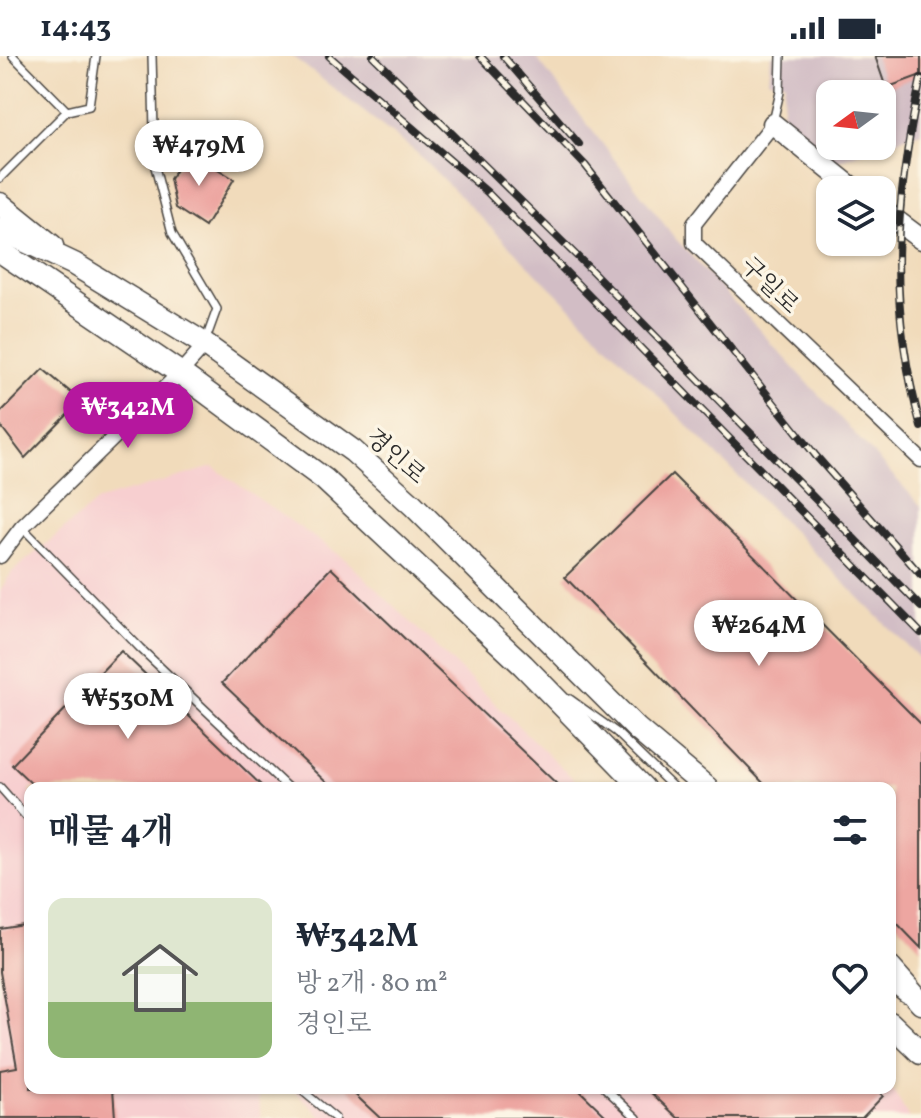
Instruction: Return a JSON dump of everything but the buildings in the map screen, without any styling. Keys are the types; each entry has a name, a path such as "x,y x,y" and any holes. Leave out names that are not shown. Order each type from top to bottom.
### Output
{"main road":[{"path":"0,204 74,264"},
{"name":"경인로","path":"0,229 74,264 205,345 353,451 413,505 637,729 700,782"},
{"path":"2,254 180,373 324,479 523,665 637,782"},
{"path":"896,975 921,1003"},
{"path":"896,1029 921,1053"}],"street":[{"path":"773,124 838,176"},
{"name":"구일로","path":"773,124 694,224 694,243 921,460"},
{"path":"896,220 921,239"},
{"path":"0,556 22,527 205,345"}],"lane":[{"path":"13,56 67,111"},
{"path":"0,178 67,111 89,106 96,56"},
{"path":"152,56 155,167 172,233 217,309 205,345"},
{"path":"773,124 780,92 781,56"},
{"path":"22,527 140,648 282,782"},
{"path":"523,665 616,732 668,782"},
{"path":"637,729 686,782"},
{"path":"0,787 24,814"},
{"path":"896,992 921,1011"},
{"path":"306,1094 335,1118"},
{"path":"611,1094 637,1118"}],"shaded area":[{"path":"292,56 535,56 674,237 921,506 921,660 417,153"},
{"path":"771,56 921,56 921,132 896,140 896,80 816,80 816,148 782,115 785,82 769,81"},
{"path":"213,467 344,558 577,782 24,782 24,1094 259,1094 261,1118 0,1118 0,591 12,572 99,500"},
{"path":"298,1094 895,1094 909,1118 323,1118"}],"railway":[{"path":"329,56 487,192 921,633"},
{"path":"373,56 589,268 921,607"},
{"path":"480,56 585,165 816,456 921,575"},
{"path":"503,56 579,144"},
{"path":"921,78 905,167 898,252 903,338 921,427"}]}
